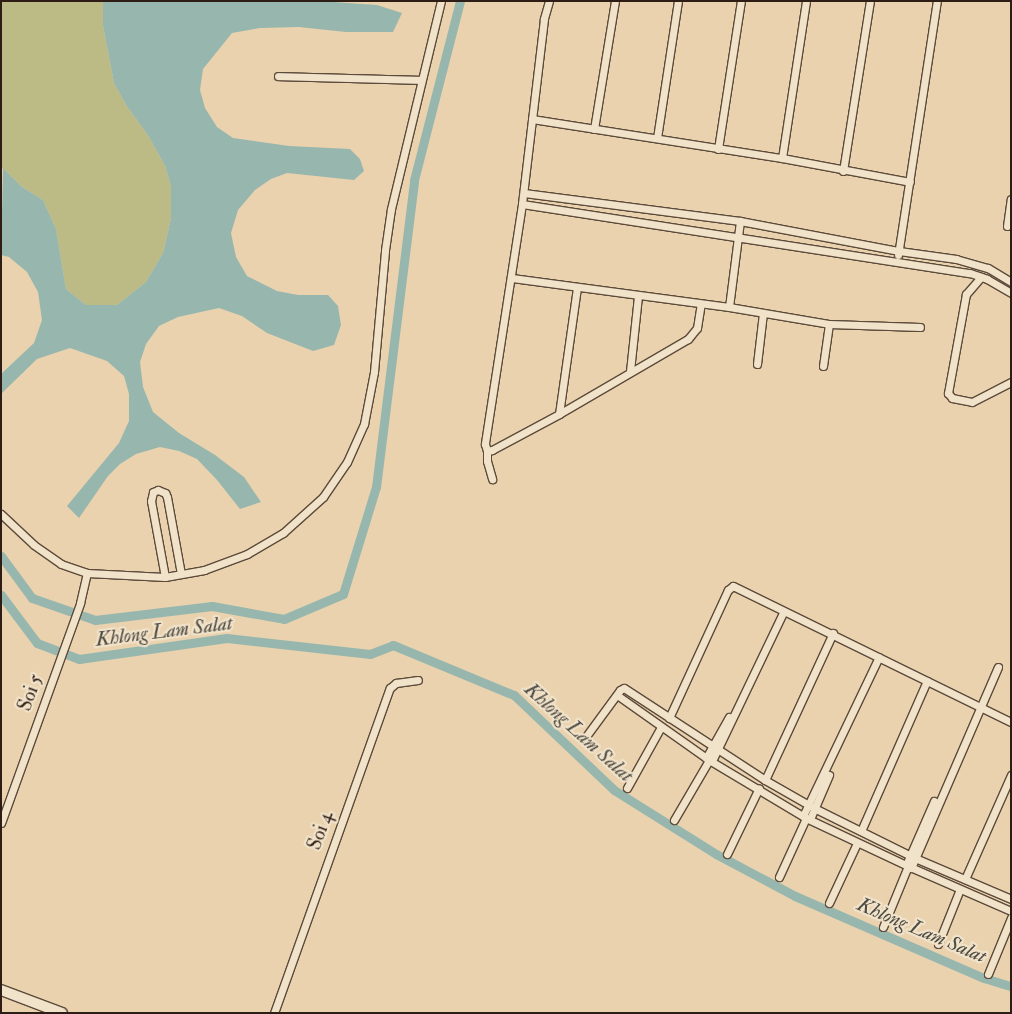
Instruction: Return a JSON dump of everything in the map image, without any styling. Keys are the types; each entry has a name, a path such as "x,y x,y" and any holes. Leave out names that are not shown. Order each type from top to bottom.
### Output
{"main road":[{"path":"1,990 62,1013"}],"street":[{"path":"1,514 34,545 61,564 87,573 165,577 204,570 247,554 283,533 323,497 347,462 364,424 374,372 387,231 420,80 441,1"},
{"path":"492,479 485,444 524,193 544,19 550,1"},
{"path":"594,129 615,1"},
{"path":"657,138 678,1"},
{"path":"718,149 741,1"},
{"path":"782,158 806,1"},
{"path":"843,171 870,1"},
{"path":"897,262 937,1"},
{"path":"278,76 420,80"},
{"path":"532,119 782,158 843,171 910,182"},
{"path":"524,193 740,221 899,251 956,258 988,268 1011,282"},
{"path":"1007,226 1011,201"},
{"path":"522,204 970,273 1011,293"},
{"path":"729,307 740,221"},
{"path":"981,277 966,294 948,393 952,398 972,402 1011,382"},
{"path":"512,278 729,307 829,324 920,327"},
{"path":"559,414 577,287"},
{"path":"630,371 638,296"},
{"path":"487,451 559,414 694,335 698,328 701,304"},
{"path":"757,364 763,313"},
{"path":"823,366 829,324"},
{"path":"165,577 151,501 151,496 158,490 165,493 168,499 181,574"},
{"name":"Soi 5","path":"1,822 80,603 87,573"},
{"path":"669,718 728,590 733,586 1011,722"},
{"path":"674,820 709,760 782,610"},
{"path":"763,779 832,633"},
{"path":"779,877 880,658"},
{"path":"883,927 978,706 998,667"},
{"name":"Soi 4","path":"274,1013 390,688 396,683 418,680"},
{"path":"863,832 929,682"},
{"path":"587,736 616,695 624,688 763,779 812,807 913,856 1011,899"},
{"path":"616,695 709,760 806,817 857,843 1011,911"},
{"path":"627,788 661,727"},
{"path":"965,879 1011,775"},
{"path":"727,854 759,788"},
{"path":"830,903 857,843"},
{"path":"938,944 960,889"},
{"path":"988,974 1011,918"}],"shaded area":[{"path":"1,1 103,1 103,26 114,83 126,105 149,137 165,166 171,186 171,218 163,253 146,282 117,305 86,305 66,289 56,229 43,200 22,187 3,168 1,170"}],"water":[{"path":"103,1 319,1 377,5 402,13 393,32 346,32 299,27 260,28 232,33 203,69 200,90 205,108 217,127 233,138 289,146 350,149 360,159 364,171 354,180 287,173 271,179 255,190 238,210 231,233 236,257 247,276 277,291 298,295 328,295 338,306 341,325 334,345 313,351 267,333 242,316 219,308 178,317 159,326 146,344 140,362 143,387 153,412 179,433 215,455 244,477 261,502 240,509 197,459 179,451 160,447 136,454 120,464 108,476 79,518 67,506 119,443 129,421 129,394 124,376 107,361 70,348 37,359 1,394 1,374 34,343 42,320 38,292 27,272 9,257 1,255 3,168 22,187 43,200 56,229 66,289 86,305 117,305 146,282 163,253 171,218 171,186 165,166 149,137 126,105 114,83 103,26"}],"waterway":[{"path":"1,556 32,598 95,620 212,606 284,619 343,594 376,487 414,180 460,1"},
{"name":"Khlong Lam Salat","path":"1,595 37,643 79,659 227,638 370,654 393,645 514,695 614,790 716,854 795,896 984,978 1011,986"}]}
